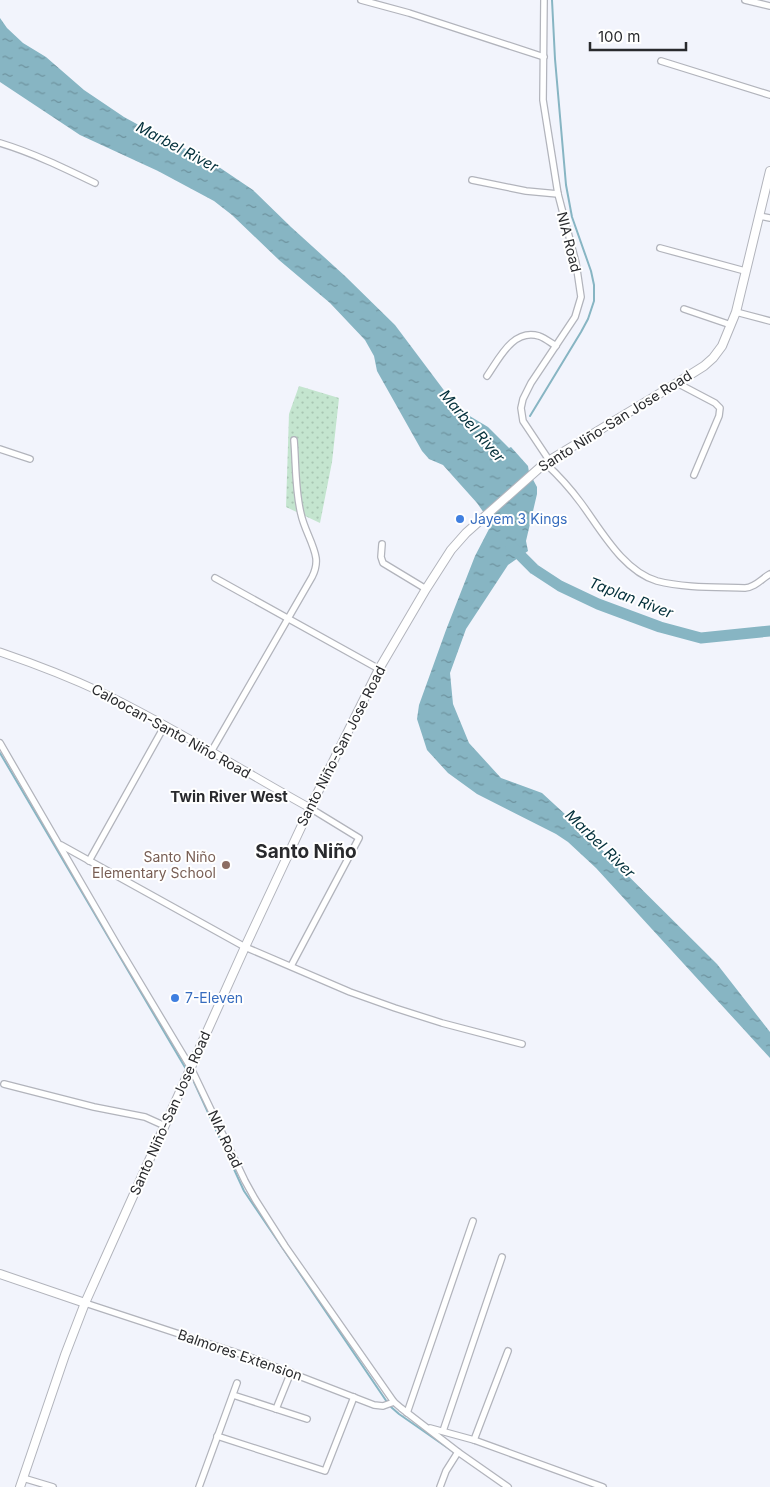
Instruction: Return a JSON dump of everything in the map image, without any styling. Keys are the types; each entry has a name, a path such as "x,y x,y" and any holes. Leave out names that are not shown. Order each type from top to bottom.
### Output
{"main road":[{"name":"Santo Niño-San Jose Road","path":"20,1487 65,1354 85,1303 245,948 310,808 379,669 451,550 478,521 547,461 677,383 713,358 722,346 736,312 770,171"},
{"path":"0,1274 85,1303"}],"street":[{"path":"361,0 409,13 544,56"},
{"name":"NIA Road","path":"544,0 544,100 558,194 576,263 580,297 575,316 526,391 521,408 521,416 526,429 547,461 580,501 606,538 622,557 641,574 658,581 745,588 755,586 762,578 770,574"},
{"path":"744,0 770,6"},
{"path":"661,61 770,95"},
{"path":"0,143 46,160 95,183"},
{"path":"472,180 526,191 558,194"},
{"path":"759,216 770,218"},
{"path":"660,248 745,271"},
{"path":"684,310 731,325"},
{"path":"736,312 770,321"},
{"path":"486,376 510,344 519,338 528,335 538,336 556,346"},
{"path":"677,383 715,403 720,408 719,416 694,475"},
{"path":"212,752 316,567 316,557 305,530 297,494 294,440"},
{"path":"0,448 30,459"},
{"path":"382,544 381,557 384,563 426,589"},
{"path":"216,578 379,669"},
{"name":"Caloocan-Santo Niño Road","path":"0,652 77,681 165,725 310,808"},
{"path":"89,861 165,725"},
{"name":"NIA Road","path":"0,743 131,969 192,1068 245,1181 285,1246 394,1402 428,1428 456,1455 508,1487"},
{"path":"291,966 359,838 310,808"},
{"path":"59,844 245,948 350,992 395,1008 442,1023 522,1044"},
{"path":"4,1084 86,1105 145,1117 165,1126"},
{"path":"407,1413 473,1221"},
{"path":"443,1431 502,1257"},
{"name":"Balmores Extension","path":"85,1303 215,1345 378,1406 394,1402"},
{"path":"474,1440 508,1351"},
{"path":"276,1409 291,1372"},
{"path":"199,1487 237,1383"},
{"path":"233,1395 306,1419"},
{"path":"217,1436 325,1471 354,1398"},
{"path":"428,1428 474,1440 603,1487"},
{"path":"440,1487 446,1471 456,1455"},
{"path":"23,1478 53,1487"}],"green space":[{"path":"299,386 339,398 332,462 320,523 286,507 289,414"}],"water":[{"name":"Marbel River","path":"0,18 7,28 23,43 46,57 84,90 124,117 168,141 204,157 253,190 395,325 449,397 468,415 488,427 509,448 511,447 528,466 537,487 537,494 526,541 528,551 508,565 466,629 450,673 453,704 469,743 501,778 542,793 579,827 717,964 770,1032 770,1058 596,868 568,842 477,794 448,773 427,750 417,719 419,705 475,556 489,529 489,520 477,503 443,465 429,459 422,451 377,371 374,356 365,340 330,303 214,201 158,171 80,135 0,82"}],"waterway":[{"path":"530,416 581,332 594,301 594,285 591,271 572,217 566,185 552,0"},
{"name":"Taplan River","path":"511,546 534,569 560,586 598,604 660,627 701,638 770,631"},
{"path":"0,753 186,1069"},
{"path":"194,1082 244,1191 387,1402"},
{"path":"391,1407 455,1453"}],"place":[{"name":"Jayem 3 Kings","path":"460,519"},
{"name":"Santo Niño Elementary School","path":"226,865"},
{"name":"7-Eleven","path":"175,998"}],"district":[{"name":"Twin River West","path":"229,797"},
{"name":"Santo Niño","path":"306,851"}]}
